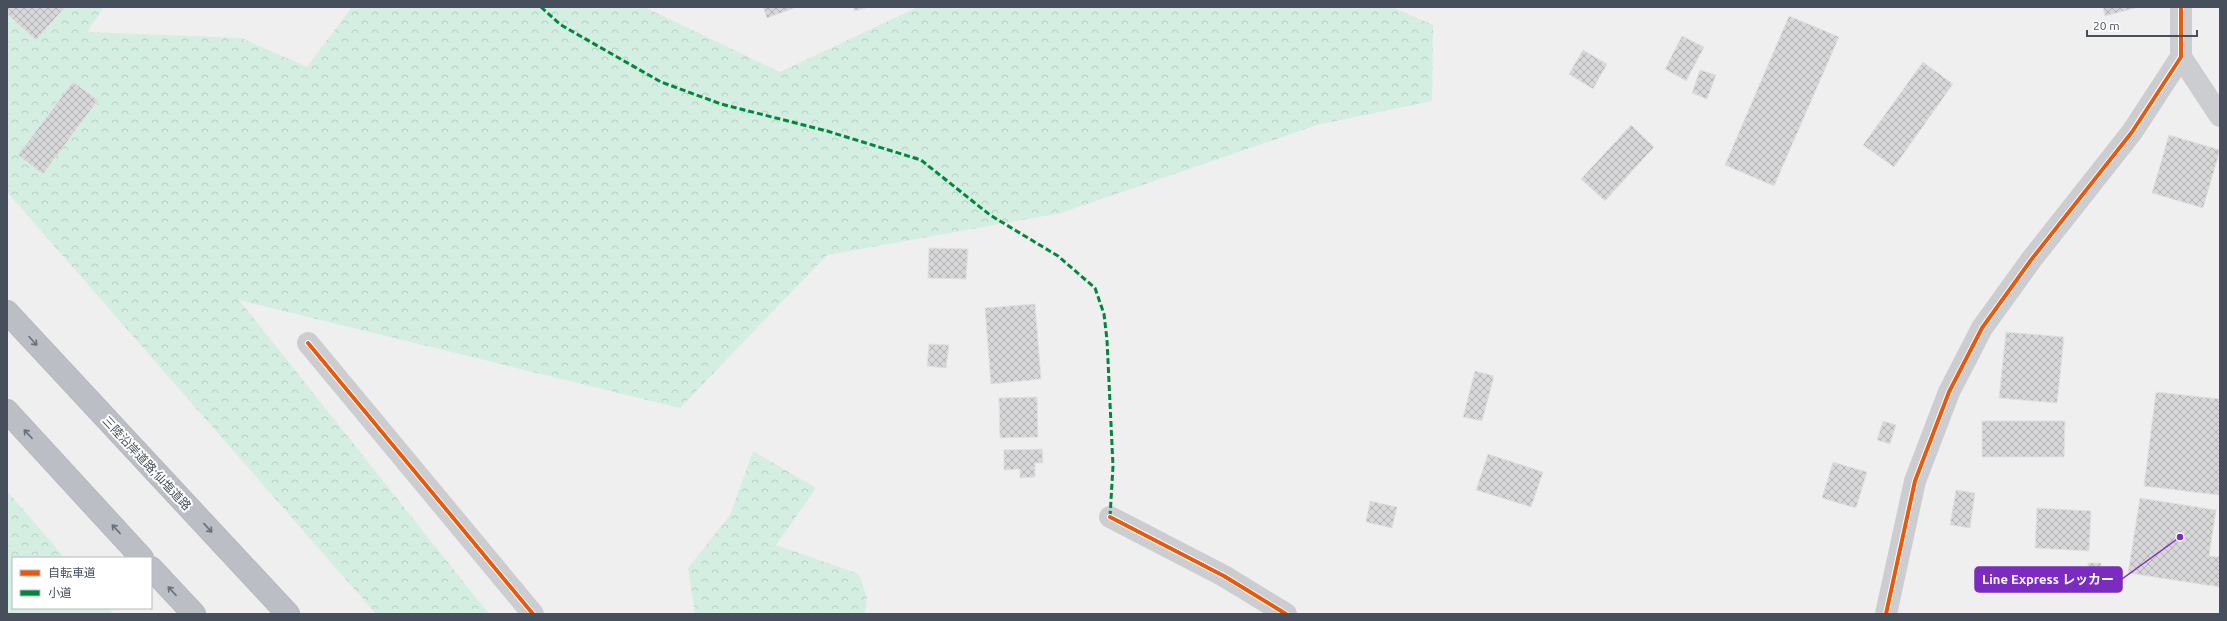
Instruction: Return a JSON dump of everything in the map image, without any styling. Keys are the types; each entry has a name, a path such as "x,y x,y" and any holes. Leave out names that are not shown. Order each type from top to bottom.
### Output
{"highway":[{"name":"三陸沿岸道路;仙塩道路","path":"7,312 288,614"},
{"path":"7,411 141,557"},
{"path":"152,569 194,614"}],"street":[{"path":"1886,614 1915,481 1949,392 1982,328 2031,260 2132,132 2181,57 2181,7"},
{"path":"2181,57 2220,116"},
{"path":"308,343 533,614"},
{"path":"1110,517 1224,576 1286,614"}],"green space":[{"path":"7,7 104,7 87,32 241,38 307,67 352,7 644,7 780,72 918,7 1392,7 1433,25 1432,101 1317,125 1061,213 827,255 680,408 239,300 489,614 376,614 7,192"},
{"path":"753,451 816,488 776,545 859,574 867,598 865,614 695,614 688,568 730,515"},
{"path":"7,491 64,557 12,557 12,609 110,609 114,614 7,614"}],"building":[{"path":"7,7 65,7 36,40 7,14"},
{"path":"763,7 797,7 767,18"},
{"path":"853,7 869,7 855,11"},
{"path":"2103,7 2139,7 2105,16"},
{"path":"1789,16 1839,37 1774,186 1725,165"},
{"path":"1682,36 1704,47 1686,81 1665,69"},
{"path":"1583,50 1607,64 1593,89 1569,74"},
{"path":"1923,62 1953,84 1894,167 1863,145"},
{"path":"1700,70 1716,75 1707,99 1692,93"},
{"path":"73,82 98,100 43,174 18,155"},
{"path":"1631,125 1654,147 1605,201 1581,179"},
{"path":"2169,135 2220,150 2203,208 2152,193"},
{"path":"929,248 968,249 966,279 928,278"},
{"path":"1035,304 1041,379 991,384 985,308"},
{"path":"2006,332 2064,337 2057,403 1999,398"},
{"path":"929,344 949,345 946,368 927,366"},
{"path":"1475,371 1494,376 1482,421 1463,417"},
{"path":"2156,392 2220,399 2219,495 2144,486"},
{"path":"1037,397 1038,437 1000,438 999,398"},
{"path":"1883,421 1896,425 1890,444 1877,440"},
{"path":"1982,421 2065,421 2064,457 1982,457"},
{"path":"1042,449 1043,463 1035,463 1035,477 1020,478 1020,469 1004,470 1004,450"},
{"path":"1488,454 1543,472 1531,507 1476,490"},
{"path":"1833,462 1867,472 1856,508 1822,498"},
{"path":"1956,490 1975,493 1970,528 1950,525"},
{"path":"2140,498 2216,510 2209,556 2220,557 2220,587 2128,573"},
{"path":"1370,501 1397,507 1392,528 1366,522"},
{"path":"2037,508 2091,511 2089,551 2035,548"},
{"path":"2088,563 2101,563 2101,587 2088,587"}],"marked path":[{"path":"541,7 561,25 661,82 721,104 827,131 921,160 990,215 1058,256 1095,288 1104,314 1107,340 1113,466 1110,517"}],"cycle path":[{"path":"1886,614 1915,481 1949,392 1982,328 2031,260 2132,132 2181,57 2181,7"},
{"path":"308,343 533,614"},
{"path":"1110,517 1224,576 1286,614"}],"place":[{"name":"Line Express レッカー","path":"2180,537"}]}
